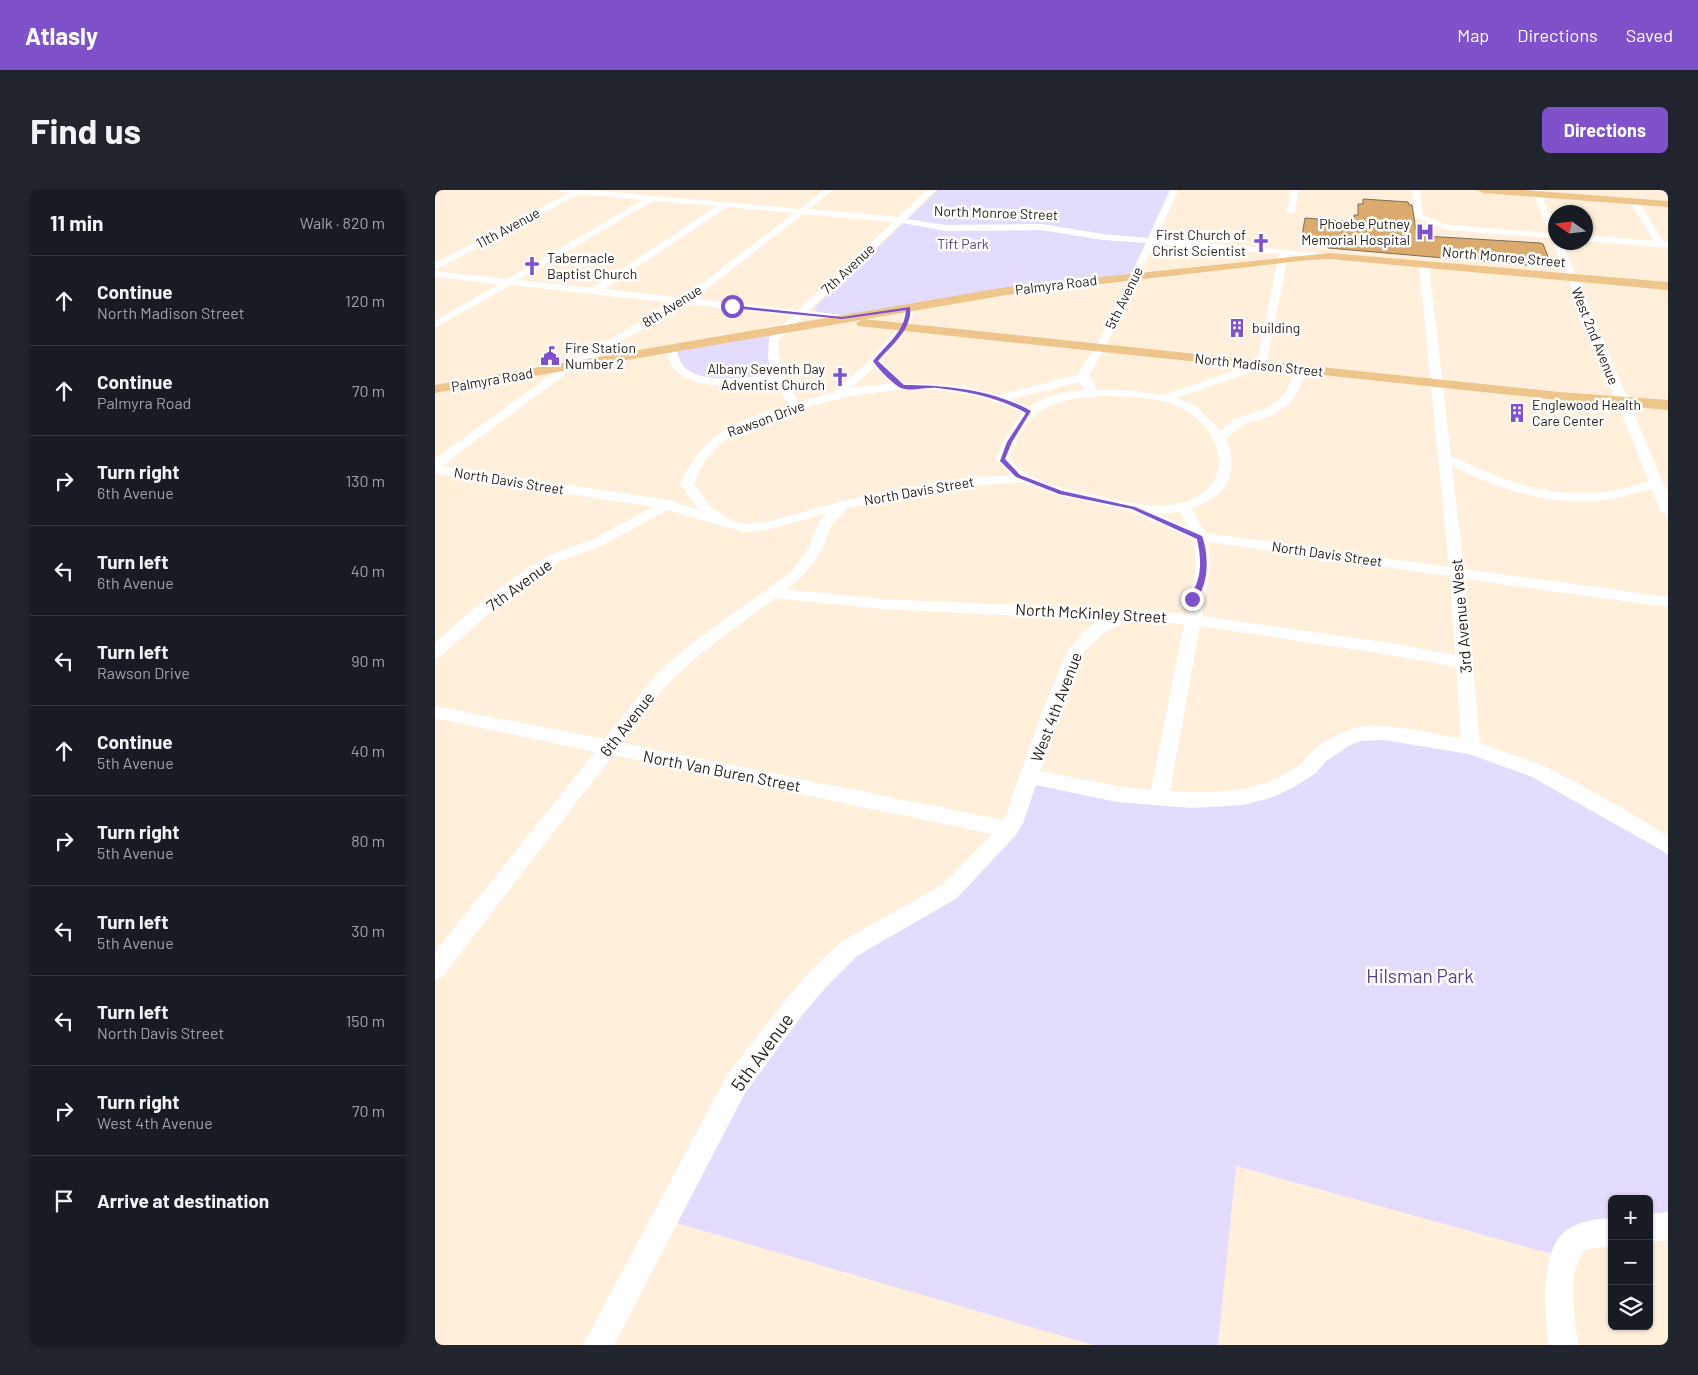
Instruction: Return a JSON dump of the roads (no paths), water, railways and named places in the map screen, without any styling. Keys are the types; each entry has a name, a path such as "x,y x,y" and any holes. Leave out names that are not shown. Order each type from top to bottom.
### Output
{"main road":[{"path":"1483,190 1537,192 1668,204"},
{"name":"Palmyra Road","path":"435,389 785,329 805,329 909,308 1026,288 1135,276 1283,256 1330,256"},
{"name":"North Monroe Street","path":"1330,256 1668,286"},
{"name":"North Madison Street","path":"846,320 905,328 1622,402 1668,405"}],"street":[{"name":"North Monroe Street","path":"562,190 900,220 921,226 946,228 1041,227 1090,236 1283,256"},
{"name":"8th Avenue","path":"435,464 568,366 685,301 829,190"},
{"name":"7th Avenue","path":"796,407 778,378 773,357 773,339 931,190"},
{"name":"5th Avenue","path":"1084,377 1086,368 1100,348 1135,276 1174,190"},
{"path":"1291,212 1295,190"},
{"path":"1416,190 1419,217 1448,227 1548,237"},
{"name":"11th Avenue","path":"435,267 579,191"},
{"name":"West 2nd Avenue","path":"1537,192 1548,219"},
{"path":"435,325 652,198"},
{"path":"1634,201 1654,226 1665,245"},
{"path":"595,292 727,204"},
{"path":"1593,239 1665,245"},
{"name":"West 2nd Avenue","path":"1561,250 1668,512"},
{"path":"1166,398 1263,365 1283,256"},
{"name":"3rd Avenue West","path":"1424,265 1457,572 1471,747"},
{"name":"North Madison Street","path":"435,274 801,313 846,320"},
{"path":"836,395 849,386 875,361 905,328 909,308"},
{"path":"670,348 679,369 686,374 703,380 730,382 778,378"},
{"path":"875,361 903,387"},
{"path":"1221,438 1238,422 1270,412 1283,402 1302,369"},
{"path":"997,399 1084,377 1086,384 1093,393"},
{"name":"Rawson Drive","path":"693,491 687,484 696,463 722,435 748,423 796,407 836,395 903,387 934,386 964,390 997,399"},
{"path":"994,463 1029,412 1043,402 1072,395 1093,393 1166,398 1183,404 1212,426 1221,438 1226,453 1225,472 1221,483 1208,496 1183,507 1160,510 1133,508"},
{"path":"997,399 1029,412"},
{"path":"1445,458 1502,483 1524,490 1556,496 1602,496 1656,484"},
{"path":"947,484 967,477 1002,459 1023,478"},
{"name":"North Davis Street","path":"435,469 665,506 743,528 767,526 843,505 947,484 1023,478 1061,492 1133,508 1200,538 1668,602"},
{"path":"665,506 693,491 705,509 727,524"},
{"path":"621,498 623,528"},
{"name":"6th Avenue","path":"435,969 662,679 727,624 790,580 808,561 819,542 825,523 843,505"},
{"name":"7th Avenue","path":"435,652 480,612 534,570 550,560 596,542 665,506"},
{"path":"1159,798 1194,620 1197,593 1205,560 1193,518 1183,507"},
{"name":"North McKinley Street","path":"773,593 881,604 990,608 1074,614 1143,615 1194,620 1384,648 1465,663"},
{"name":"West 4th Avenue","path":"1009,829 1013,824 1049,718 1075,652 1100,627 1185,604 1197,593"},
{"name":"North Van Buren Street","path":"435,712 1009,829"},
{"path":"1030,776 1117,794 1159,798 1217,799 1266,792 1309,768 1325,752 1344,740 1365,733 1384,732 1471,747 1539,772 1609,810 1668,846"},
{"name":"5th Avenue","path":"598,1345 736,1084 795,1006 819,978 849,948 950,891 1009,829"},
{"path":"1653,1228 1668,1226"},
{"path":"1563,1345 1559,1279 1568,1248 1575,1241 1588,1234 1608,1232"}],"place":[{"name":"Phoebe Putney Memorial Hospital","path":"1425,232"},
{"name":"First Church of Christ Scientist","path":"1261,243"},
{"name":"Tabernacle Baptist Church","path":"532,266"},
{"name":"building","path":"1237,328"},
{"name":"Fire Station Number 2","path":"550,356"},
{"name":"Albany Seventh Day Adventist Church","path":"840,377"},
{"name":"Englewood Health Care Center","path":"1517,413"}],"park label":[{"name":"Tift Park","path":"963,244"},
{"name":"Hilsman Park","path":"1420,976"}]}
